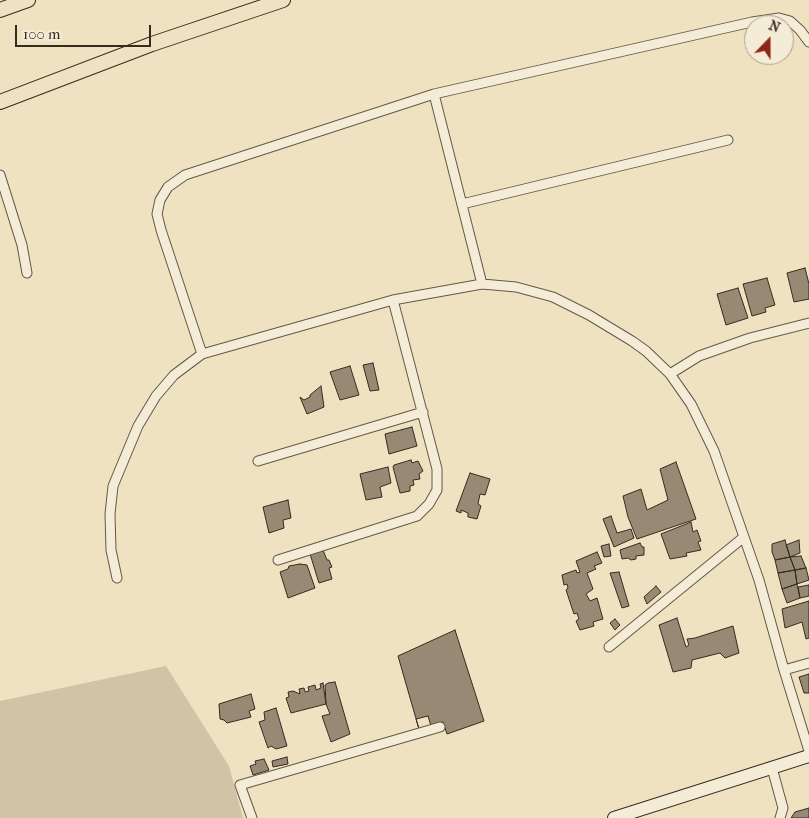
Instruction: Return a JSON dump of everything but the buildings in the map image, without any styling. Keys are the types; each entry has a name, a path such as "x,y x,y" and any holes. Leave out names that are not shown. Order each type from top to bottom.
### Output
{"main road":[{"path":"0,10 28,0"},
{"path":"0,102 152,44 283,0"}],"street":[{"path":"202,354 157,214 160,200 168,188 186,175 434,94 743,24 779,18 790,21 809,42"},
{"path":"434,94 482,284"},
{"path":"462,204 728,140"},
{"path":"0,175 22,245 27,273"},
{"path":"117,578 111,550 110,514 113,486 138,426 156,396 174,375 202,354 393,300 482,284 516,287 553,297 589,315 632,341 646,351 670,374 692,404 714,451 759,580 809,752"},
{"path":"278,560 418,516 430,504 437,490 437,469 393,300"},
{"path":"670,374 700,356 750,338 809,323"},
{"path":"258,461 423,412"},
{"path":"609,647 744,537"},
{"path":"784,670 809,663"},
{"path":"252,818 240,785 440,727"},
{"path":"614,818 809,756"},
{"path":"772,768 784,808 780,818"}],"shaded area":[{"path":"166,666 229,766 243,818 0,818 0,701"}]}
